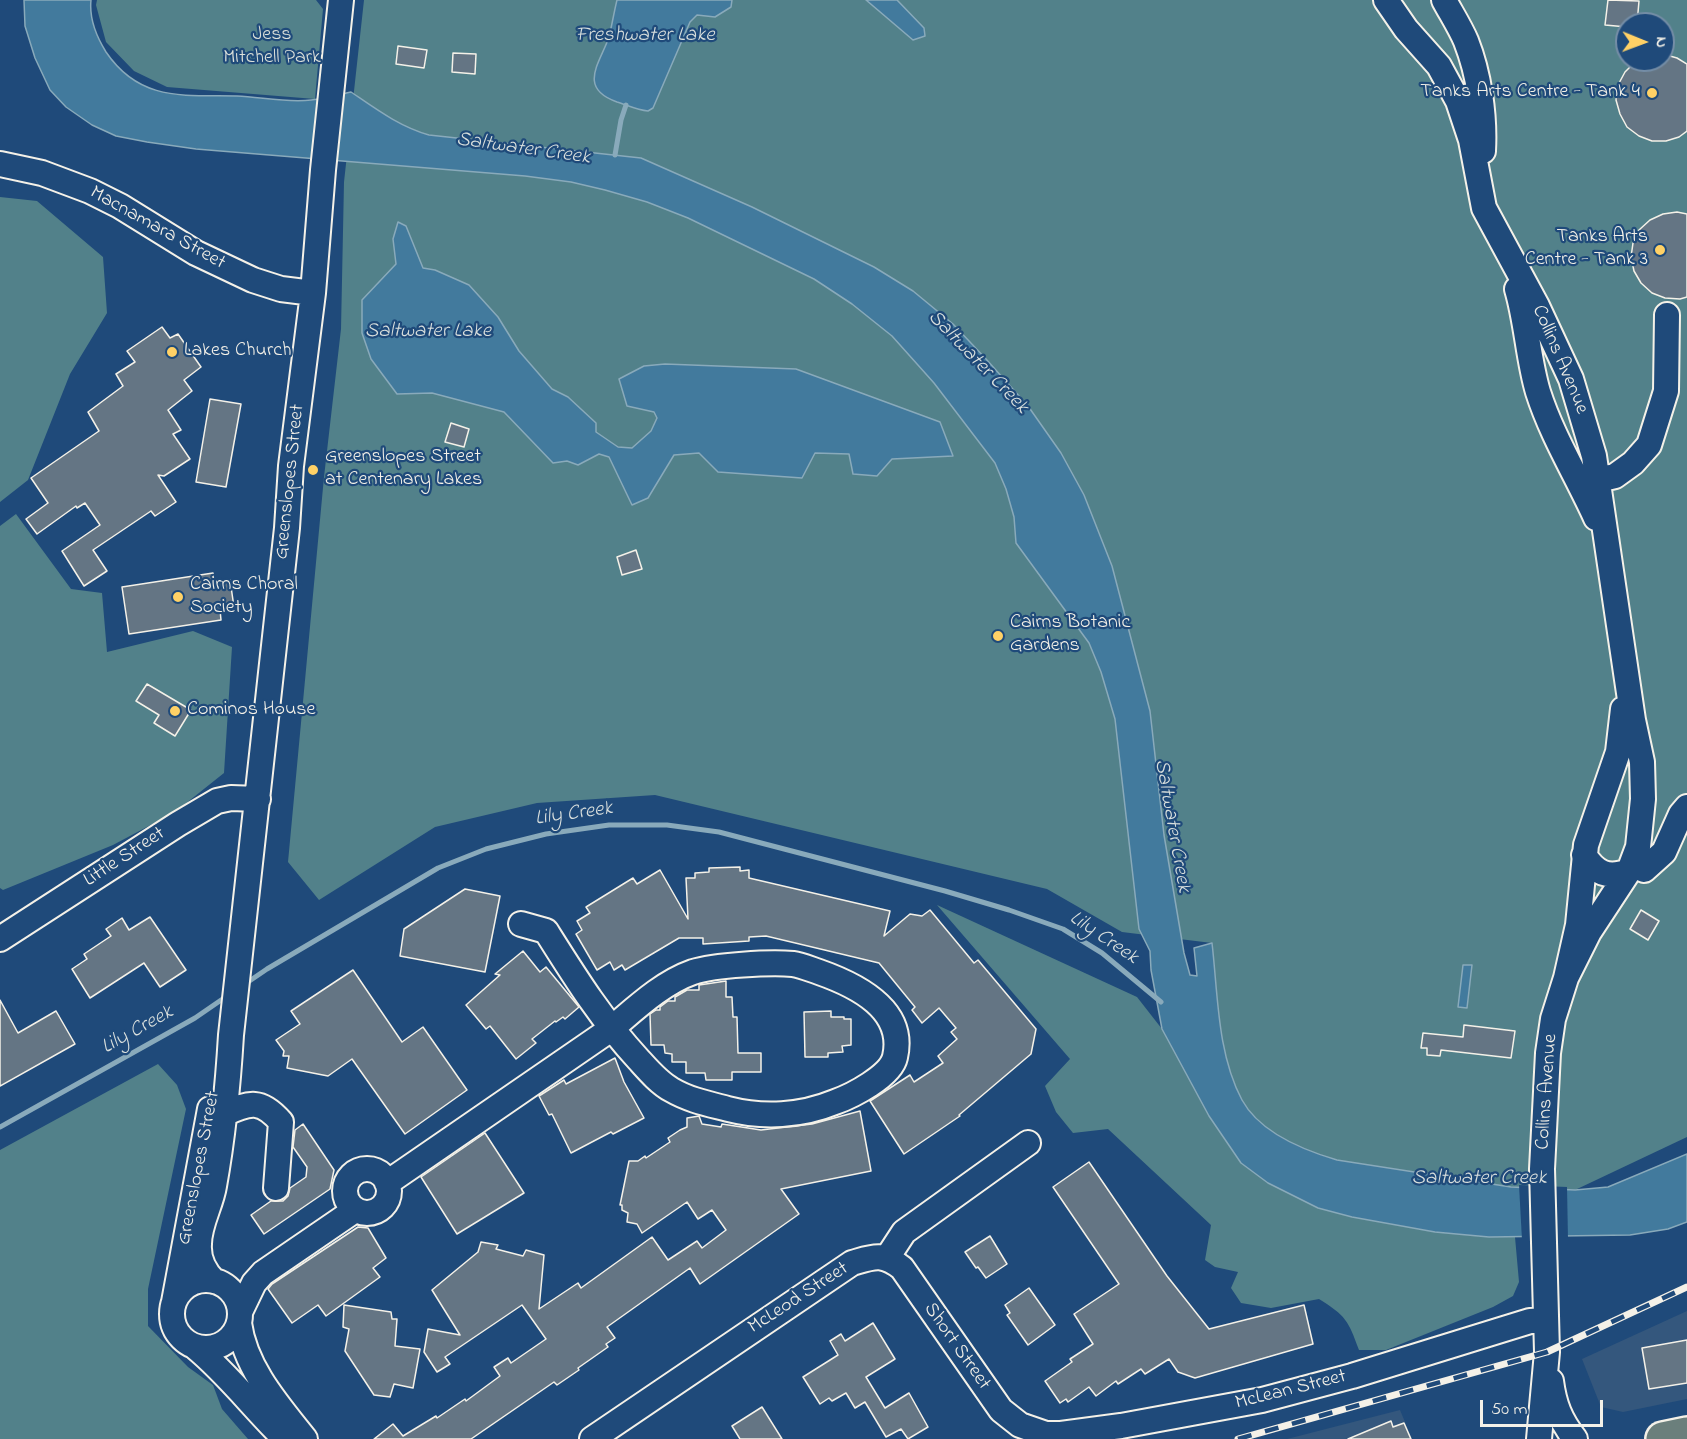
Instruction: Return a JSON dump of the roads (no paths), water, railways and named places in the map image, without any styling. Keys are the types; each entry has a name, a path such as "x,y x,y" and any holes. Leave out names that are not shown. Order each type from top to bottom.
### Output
{"highway":[{"path":"1663,1439 1687,1434"}],"street":[{"name":"Greenslopes Street","path":"219,1284 203,1266 198,1246 214,1186 224,1114 287,528 291,466 313,293 341,0"},
{"name":"Collins Avenue","path":"1386,0 1406,29 1438,66 1458,101 1471,140 1484,208 1537,306 1571,379 1594,456 1632,720 1642,762 1643,799 1637,871 1589,932 1566,978"},
{"name":"Collins Avenue","path":"1444,0 1465,40 1476,77 1484,141 1481,192"},
{"name":"Macnamara Street","path":"0,164 42,173 90,191 120,206 196,253 253,280 281,289 313,293"},
{"name":"Collins Avenue","path":"1508,255 1525,318 1532,367 1543,405 1607,541"},
{"path":"1598,480 1615,476 1633,463 1649,445 1666,391 1667,315"},
{"name":"Collins Avenue","path":"1539,1439 1547,1352 1542,1169 1548,1053 1553,1020 1566,978 1578,925 1584,855 1618,752 1626,671"},
{"path":"1609,775 1619,768 1630,766 1642,775"},
{"name":"Little Street","path":"0,939 216,801 231,798 258,799"},
{"path":"1584,855 1594,868 1604,874 1618,875 1637,871 1664,852 1681,814 1687,807"},
{"path":"387,1183 611,1029 645,1000 692,973 733,966 794,964 842,980 876,1000 892,1022 897,1044 895,1060 885,1073 864,1088 819,1109 771,1115 742,1113 689,1098 671,1090 649,1071 611,1029 546,931 521,924"},
{"name":"Greenslopes Street","path":"174,1302 217,1076 231,1035"},
{"path":"191,1215 216,1130 224,1114 240,1107 256,1105 269,1108 281,1122 276,1188"},
{"path":"887,1258 903,1232 1028,1143"},
{"path":"362,1170 377,1172 387,1183 388,1196 381,1208 368,1213 350,1204 346,1184 355,1172 362,1170"},
{"path":"219,1284 350,1204"},
{"path":"195,1347 206,1349 227,1342 234,1333 254,1283 263,1273 350,1204"},
{"name":"McLeod Street","path":"592,1439 852,1263 876,1256 887,1258"},
{"name":"Short Street","path":"887,1258 902,1268 1001,1410 1009,1418 1030,1430"},
{"path":"285,1439 248,1402 220,1368 195,1347 185,1342 178,1334 173,1324 172,1313 174,1302 186,1287 204,1280 219,1284 236,1297 245,1349 255,1370 305,1439"},
{"name":"McLean Street","path":"1030,1430 1046,1434 1061,1434 1262,1401 1504,1329 1546,1320"},
{"name":"Collins Avenue","path":"1547,1352 1556,1406 1562,1421 1575,1439"}],"water":[{"name":"Saltwater Creek","path":"24,0 91,0 94,27 106,52 133,80 148,88 181,95 237,96 293,101 321,99 351,92 398,122 429,135 641,158 752,207 874,267 913,291 953,324 1028,406 1061,453 1084,495 1112,566 1150,711 1164,835 1184,953 1190,975 1197,976 1194,948 1212,943 1223,1043 1234,1082 1250,1112 1271,1131 1284,1139 1337,1160 1511,1187 1575,1190 1608,1187 1687,1154 1687,1222 1668,1229 1630,1235 1489,1237 1435,1232 1352,1217 1318,1208 1268,1183 1241,1163 1209,1116 1162,1029 1151,970 1150,951 1139,929 1115,719 1101,672 1089,643 1016,543 1014,517 995,463 934,383 892,336 852,304 814,279 688,218 647,202 571,182 525,176 196,149 116,136 92,125 66,107 50,90 35,58 25,26"},
{"name":"Freshwater Lake","path":"617,0 732,0 731,7 715,17 697,15 690,22 653,108 648,111 605,96 598,90 595,82 597,65 609,37"},
{"path":"866,0 897,0 924,28 925,36 913,40"},
{"name":"Saltwater Lake","path":"398,222 406,226 423,268 435,270 469,285 498,317 519,351 552,389 568,397 596,423 596,432 618,447 632,448 651,431 657,418 654,412 627,406 619,379 644,366 665,364 796,369 940,422 953,456 892,459 877,476 853,474 849,454 815,453 802,478 718,472 699,453 674,455 648,498 632,505 609,457 599,454 578,465 567,461 553,463 504,412 432,393 397,394 371,359 362,333 362,300 396,264 393,239"},
{"path":"1463,965 1472,965 1467,1008 1458,1007"}],"waterway":[{"path":"615,155 626,105"},
{"name":"Lily Creek","path":"245,984 438,868 486,849 546,834 609,825 667,825 719,832 945,891 1063,929 1102,953 1161,1002"},
{"name":"Lily Creek","path":"0,1127 195,1018 227,996"}],"railway":[{"path":"1238,1439 1547,1352 1687,1287"}],"place":[{"name":"Tanks Arts Centre - Tank 4","path":"1652,93"},
{"name":"Tanks Arts Centre - Tank 3","path":"1660,250"},
{"name":"Lakes Church","path":"172,352"},
{"name":"Greenslopes Street at Centenary Lakes","path":"313,470"},
{"name":"Cairns Choral Society","path":"178,597"},
{"name":"Cairns Botanic Gardens","path":"998,636"},
{"name":"Cominos House","path":"175,711"}],"park label":[{"name":"Jess Mitchell Park","path":"272,48"}]}
